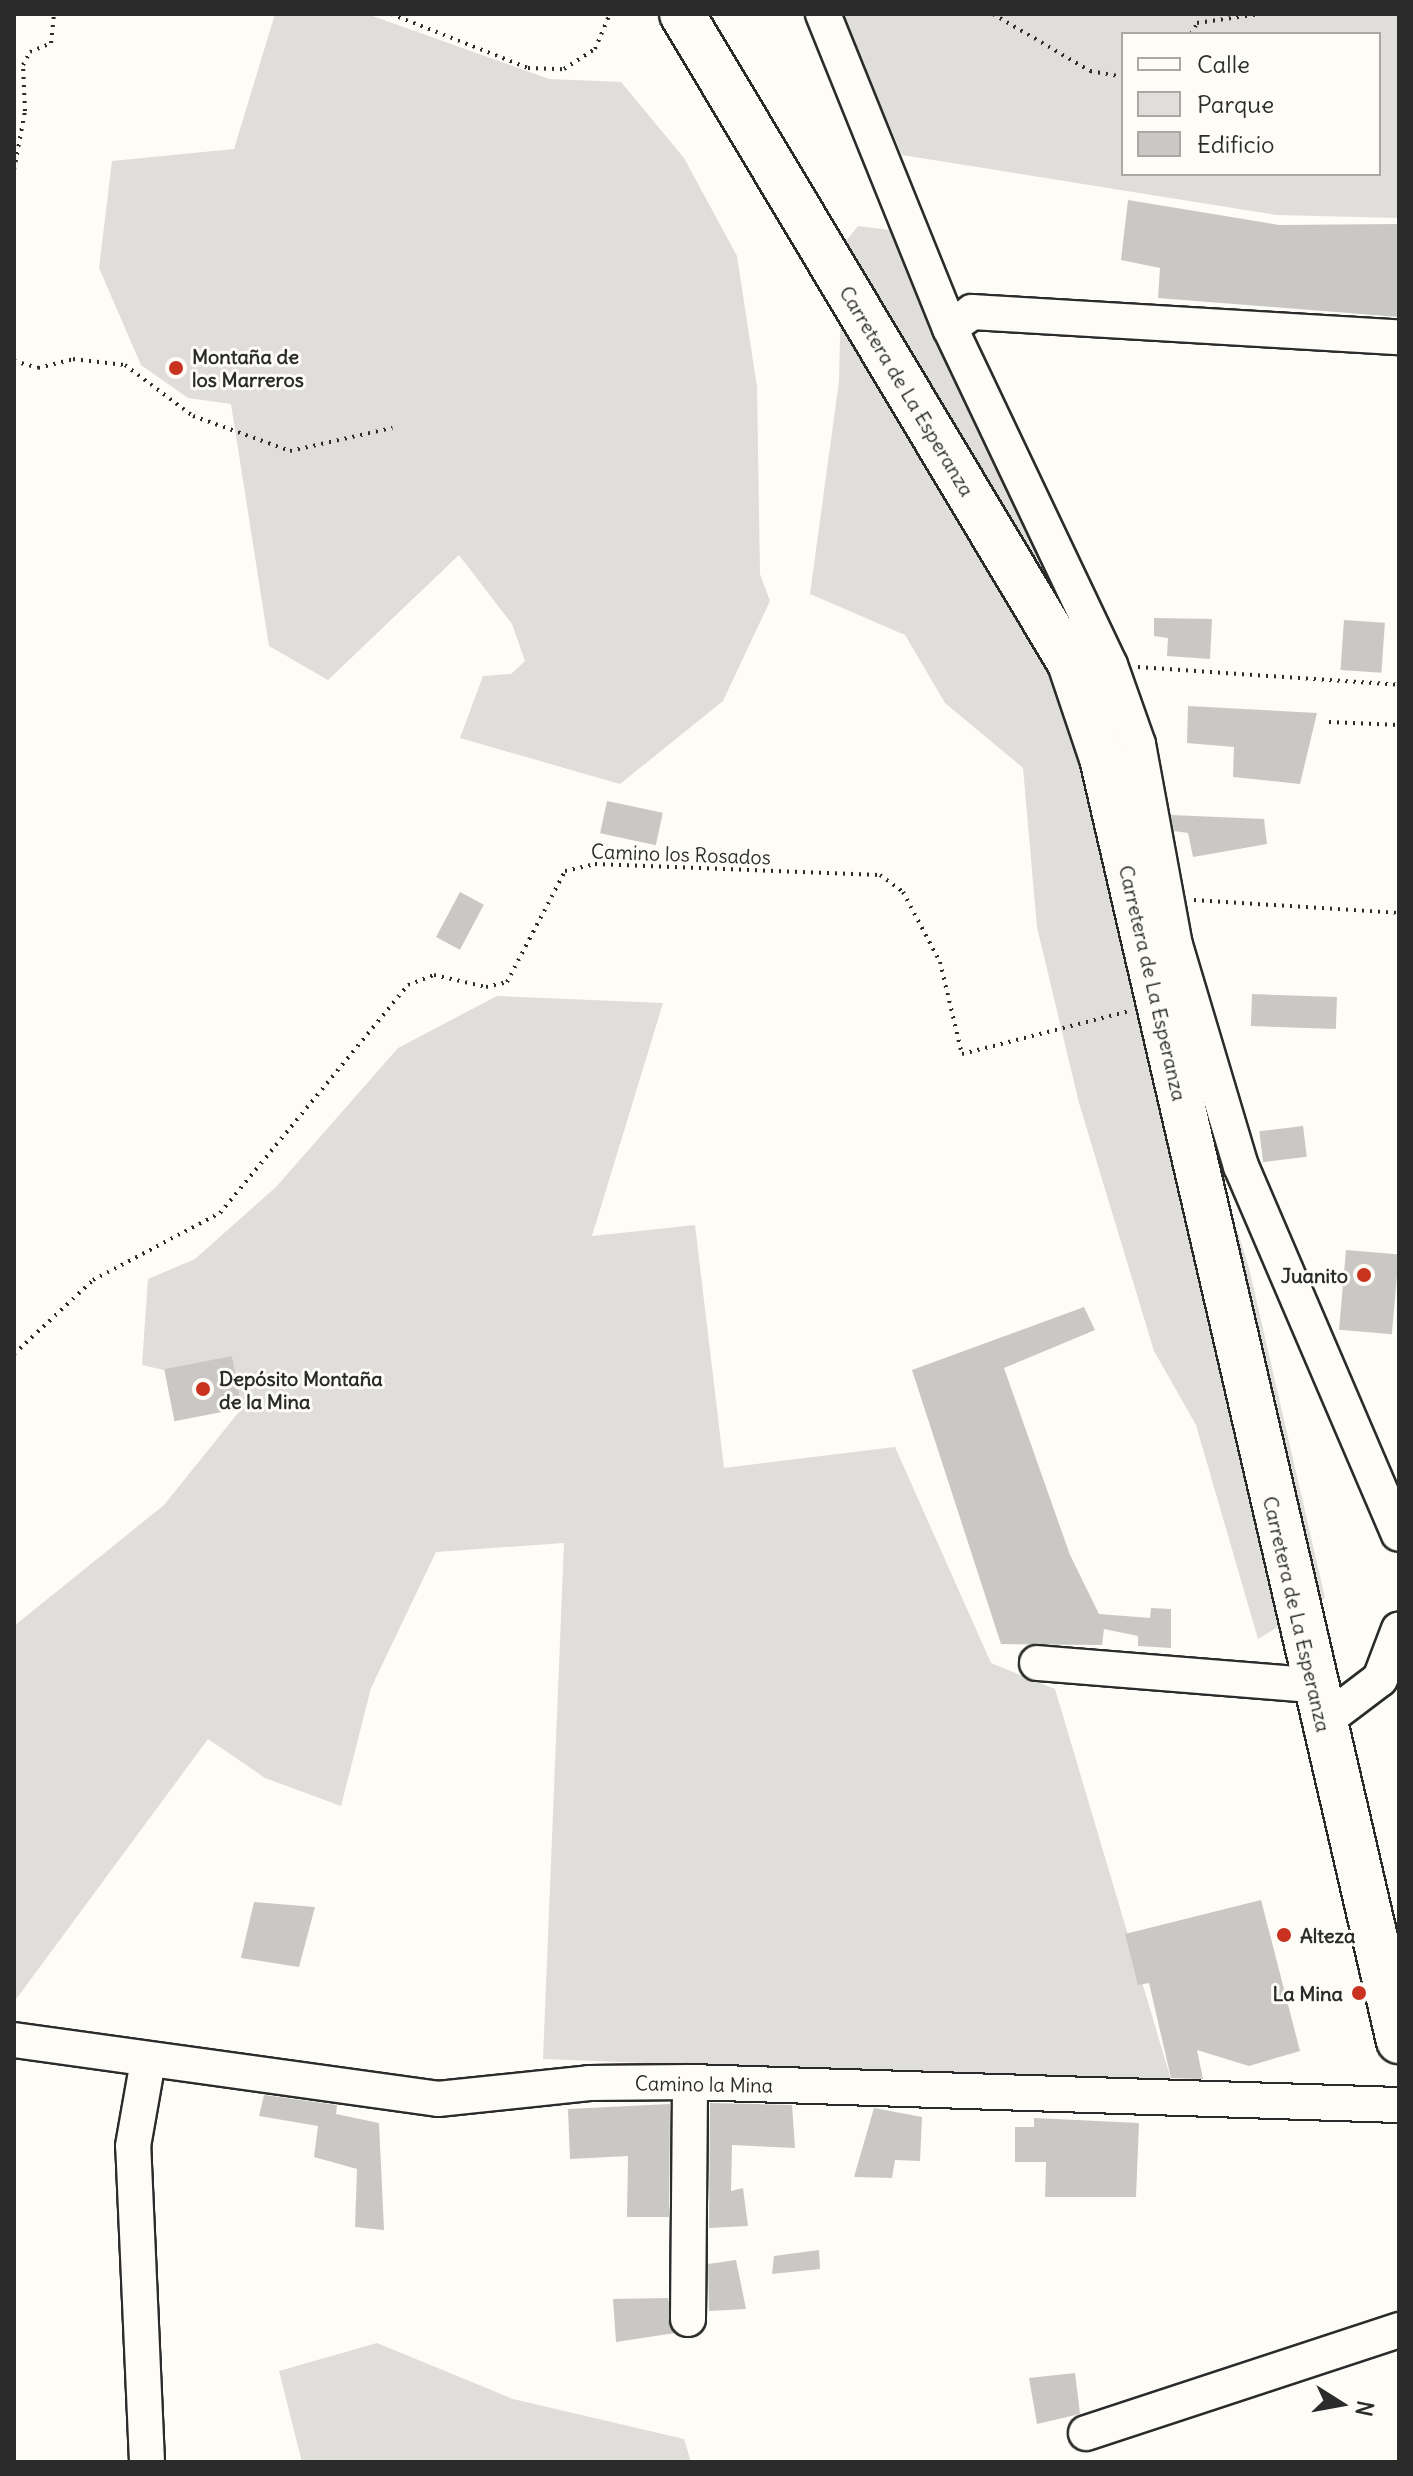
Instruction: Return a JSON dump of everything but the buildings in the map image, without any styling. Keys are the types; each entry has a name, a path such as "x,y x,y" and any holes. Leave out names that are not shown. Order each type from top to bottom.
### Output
{"main road":[{"name":"Carretera de La Esperanza","path":"682,14 1070,663 1102,758 1317,1704 1399,2041"}],"street":[{"path":"823,14 950,328 1110,665 1138,744 1167,899 1241,1166 1397,1523"},
{"path":"950,328 972,312 1399,337"},
{"path":"1037,1663 1317,1704 1380,1679 1399,1629"},
{"name":"Camino la Mina","path":"14,2040 438,2099 589,2083 690,2082 1399,2105"},
{"path":"147,2462 133,2146 148,2061"},
{"path":"688,2319 690,2082"},
{"path":"1086,2433 1399,2330"}],"path":[{"path":"14,170 25,111 23,65 51,43 54,14"},
{"path":"391,14 528,68 564,69 595,49 610,14"},
{"path":"993,14 1090,71 1121,77"},
{"path":"1192,32 1197,23 1259,14"},
{"path":"14,361 38,368 73,359 125,365 193,416 290,451 392,428"},
{"path":"1110,665 1399,685"},
{"path":"1329,722 1399,725"},
{"name":"Camino los Rosados","path":"14,1354 93,1280 220,1213 408,985 434,975 486,987 507,982 565,871 595,864 880,875 903,892 940,962 962,1054 1158,1004"},
{"path":"1167,899 1399,913"}],"green space":[{"path":"275,14 367,14 549,79 621,82 684,158 737,256 757,387 760,574 770,601 723,701 620,784 460,738 483,676 511,674 525,661 512,624 459,555 328,680 269,646 231,404 188,398 141,365 99,268 112,161 234,149"},
{"path":"842,14 1399,14 1399,218 1277,215 902,155"},
{"path":"858,226 913,233 1022,518 1082,647 1190,1081 1249,1268 1325,1598 1258,1639 1196,1425 1154,1351 1079,1103 1037,927 1023,768 945,703 905,635 810,594 839,381 842,246"},
{"path":"497,996 663,1003 592,1236 695,1225 724,1468 895,1447 991,1663 1055,1689 1172,2083 543,2059 564,1543 436,1552 371,1688 341,1806 265,1778 208,1739 14,2002 14,1626 164,1505 242,1408 232,1357 164,1370 142,1365 148,1279 195,1259 276,1187 398,1048"},
{"path":"377,2343 513,2399 684,2439 691,2462 302,2462 279,2371"}],"place":[{"name":"Montaña de los Marreros","path":"176,368"},
{"name":"Juanito","path":"1364,1275"},
{"name":"Depósito Montaña de la Mina","path":"203,1389"},
{"name":"Alteza","path":"1284,1935"},
{"name":"La Mina","path":"1359,1993"}]}
